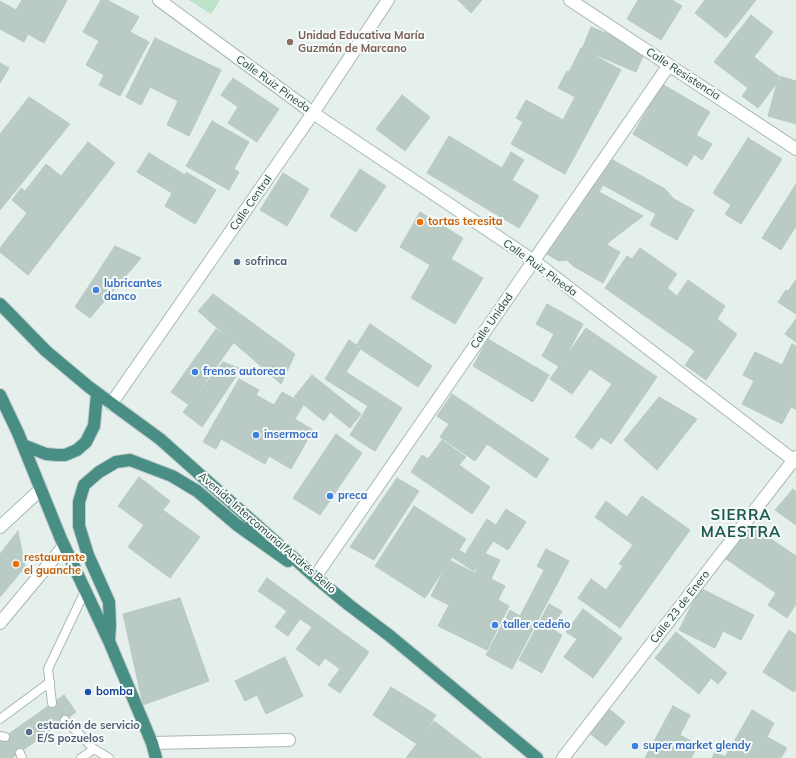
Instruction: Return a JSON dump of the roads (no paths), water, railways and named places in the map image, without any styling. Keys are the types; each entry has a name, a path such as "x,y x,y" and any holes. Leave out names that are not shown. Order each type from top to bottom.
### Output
{"highway":[{"name":"Avenida Intercomunal Andrés Bello","path":"0,304 46,351 98,394 160,439 315,577 390,636 537,758"},
{"path":"23,445 46,454 57,456 65,455 77,450 86,442 94,426 98,394"},
{"path":"0,395 23,445 64,546 109,641 152,743 156,758"},
{"path":"109,641 109,602 88,554 79,526 79,502 84,485 99,472 116,462 130,460 172,476 197,491 237,525 281,557 315,577"}],"street":[{"name":"Calle Ruiz Pineda","path":"159,0 313,113 534,261 795,460"},
{"name":"Calle Central","path":"111,404 313,113 388,0"},
{"name":"Calle Resistencia","path":"570,0 796,149"},
{"name":"Calle Unidad","path":"315,577 669,65"},
{"name":"Calle 23 de Enero","path":"563,758 795,460"},
{"path":"0,527 41,489"},
{"path":"0,623 64,546"},
{"path":"152,743 289,740"}],"lane":[{"path":"52,703 48,669 85,591"},
{"path":"0,719 50,682"},
{"path":"65,720 94,749 109,758"},
{"path":"81,758 94,749"}],"place":[{"name":"Unidad Educativa María Guzmán de Marcano","path":"290,42"},
{"name":"tortas teresita","path":"420,222"},
{"name":"sofrinca","path":"237,262"},
{"name":"lubricantes danco","path":"96,290"},
{"name":"frenos autoreca","path":"195,372"},
{"name":"insermoca","path":"256,435"},
{"name":"preca","path":"330,496"},
{"name":"restaurante el guanche","path":"16,564"},
{"name":"taller cedeño","path":"495,625"},
{"name":"bomba","path":"88,692"},
{"name":"estación de servicio E/S pozuelos","path":"29,732"},
{"name":"super market glendy","path":"635,746"}],"district":[{"name":"SIERRA MAESTRA","path":"741,524"}]}
